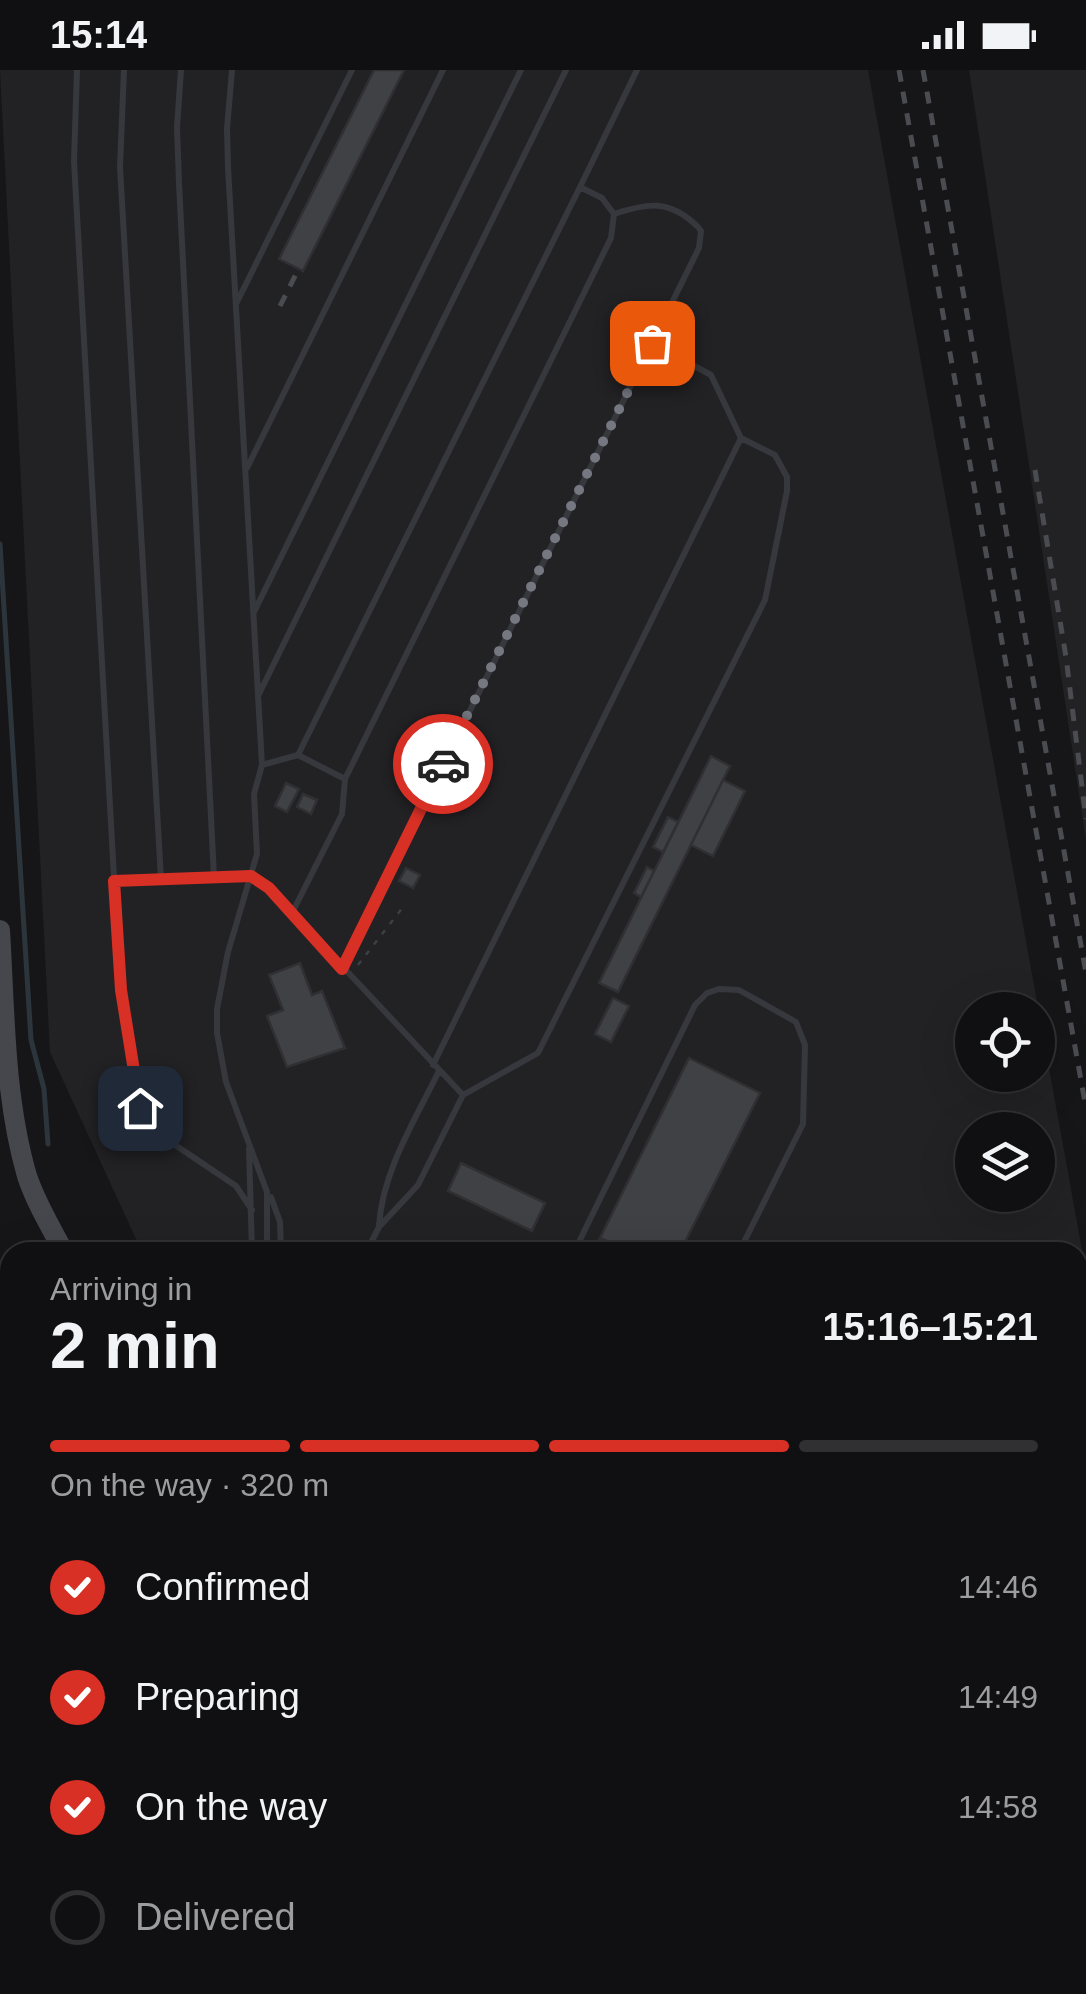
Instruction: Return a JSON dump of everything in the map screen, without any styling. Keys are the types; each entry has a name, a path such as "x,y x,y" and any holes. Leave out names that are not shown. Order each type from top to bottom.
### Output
{"street":[{"path":"0,930 7,1054 19,1143 28,1179 59,1242"}],"lane":[{"path":"77,70 74,161 121,990 144,1124 236,1186 252,1210"},
{"path":"124,70 120,167 161,878"},
{"path":"181,70 179,183 214,876"},
{"path":"232,70 227,129 262,764 254,794 257,854 228,952 217,1009 226,1082 280,1222 280,1242"},
{"path":"236,306 352,70"},
{"path":"246,470 443,70"},
{"path":"254,613 521,70"},
{"path":"258,695 566,70"},
{"path":"298,754 638,70"},
{"path":"292,913 342,814 344,779 611,238 614,214 602,198 580,187"},
{"path":"344,972 699,248 701,231 693,220 656,204 614,214"},
{"path":"371,1242 379,1226 418,1185 464,1095 538,1053 765,600 787,491 786,477 774,455 741,438 711,375 652,343"},
{"path":"379,1226 381,1202 392,1167 436,1068 741,438"},
{"path":"262,764 298,754 344,779"},
{"path":"114,881 251,876 269,888 344,972 464,1095"},
{"path":"579,1242 695,1005 707,993 729,989 739,990 786,1014 796,1022 805,1045 803,1124 744,1242"},
{"path":"246,1133 252,1169 252,1242"},
{"path":"265,1182 267,1242"}],"path":[{"path":"344,972 361,963 403,907"}],"shaded area":[{"path":"0,70 868,70 1035,992 955,992 955,1092 1053,1092 1081,1242 137,1242 50,1052"},
{"path":"969,70 1086,70 1086,840"}],"building":[{"path":"374,70 404,70 303,271 279,259"},
{"path":"711,756 730,766 618,992 599,983"},
{"path":"723,780 745,791 713,856 691,845"},
{"path":"286,783 299,789 287,812 275,806"},
{"path":"303,794 317,800 311,814 297,807"},
{"path":"668,817 678,822 663,852 653,847"},
{"path":"647,867 654,871 641,897 634,893"},
{"path":"406,868 420,875 413,888 399,881"},
{"path":"300,963 312,995 322,991 345,1048 287,1067 267,1016 283,1010 269,975"},
{"path":"613,998 629,1006 611,1042 595,1034"},
{"path":"689,1058 760,1093 685,1242 609,1242 600,1238"},
{"path":"461,1163 545,1203 532,1231 448,1191"}],"waterway":[{"path":"0,544 31,1040 44,1089 48,1144"}],"railway":[{"path":"899,70 1086,1108"},
{"path":"923,70 1086,973"},
{"path":"280,306 298,270"},
{"path":"1035,470 1066,657 1086,819"}],"way so far":[{"path":"443,764 652,343"}],"route":[{"path":"140,1108 121,990 114,881 251,876 269,888 342,969 443,764"}]}
